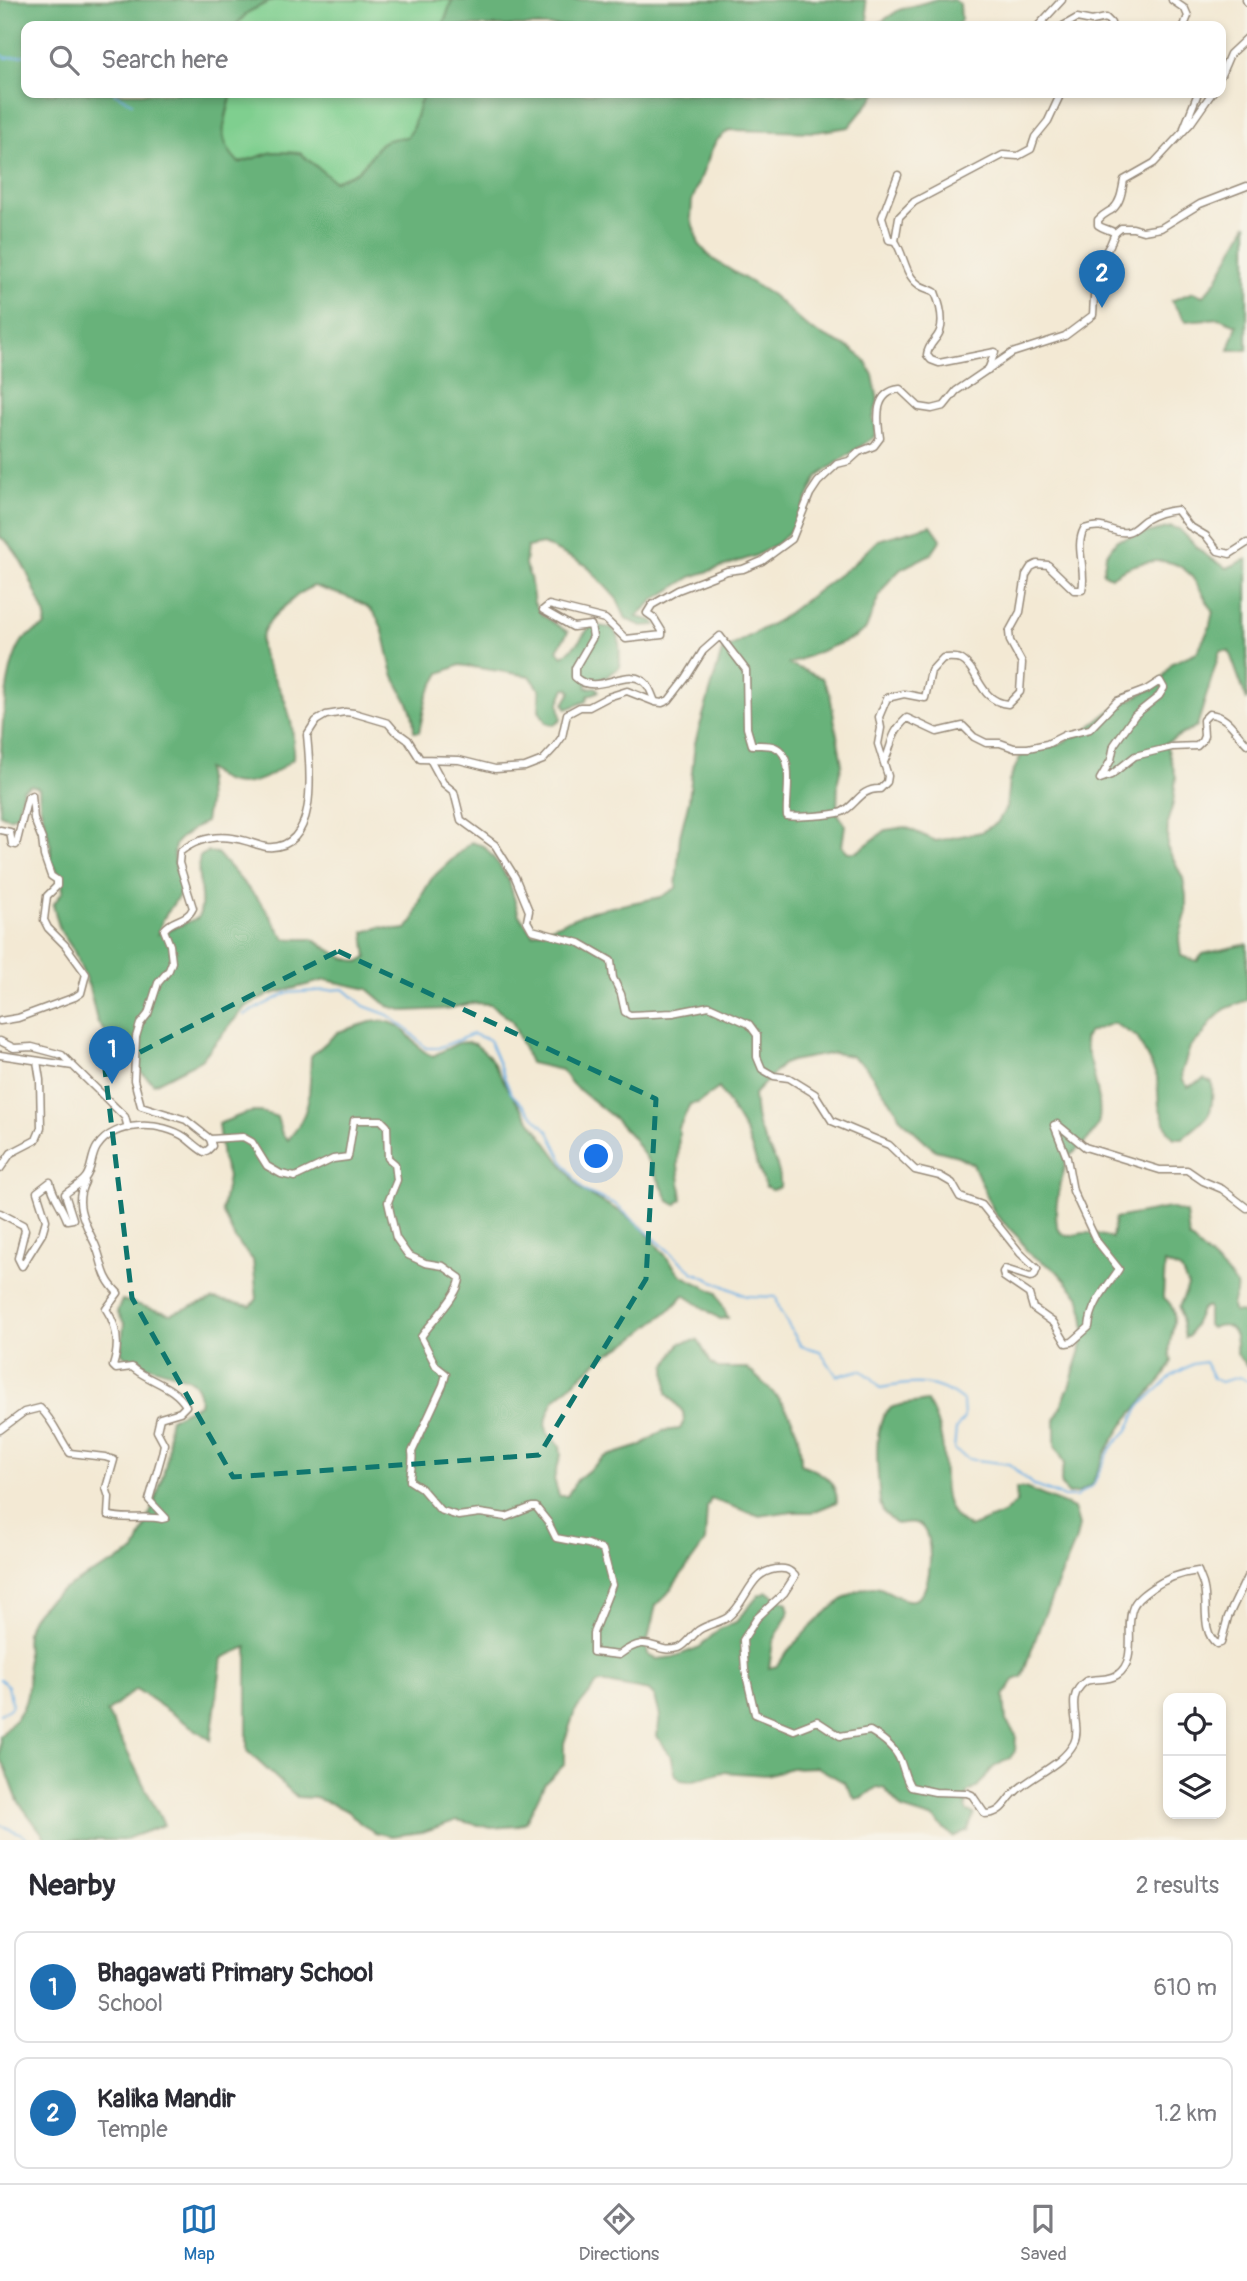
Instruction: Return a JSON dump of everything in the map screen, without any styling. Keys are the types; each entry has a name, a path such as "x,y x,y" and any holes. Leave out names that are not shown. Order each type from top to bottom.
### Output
{"street":[{"path":"1043,21 1062,0"},
{"path":"1172,0 1185,9 1188,16 1186,21"},
{"path":"1072,21 1077,18 1091,21 1106,18 1109,21"},
{"path":"1226,63 1230,54 1247,38"},
{"path":"988,370 995,352 939,363 927,355 928,348 941,331 940,303 935,292 918,284 909,273 895,241 899,217 914,202 1003,155 1018,156 1031,149 1035,136 1048,121 1059,98"},
{"path":"1184,130 1196,98"},
{"path":"1115,233 1098,225 1098,220 1113,209 1120,198 1124,180 1154,163 1208,98"},
{"path":"895,241 889,240 882,218 898,175"},
{"path":"655,702 650,688 642,680 627,677 591,686 581,683 575,677 575,668 593,637 591,625 573,627 543,610 549,606 605,619 626,639 662,635 654,618 647,613 652,605 707,578 762,561 792,539 810,494 818,482 837,464 849,461 859,452 874,446 880,438 877,411 882,398 893,390 900,389 919,407 932,410 944,406 956,391 1012,353 1065,336 1093,314 1099,262 1115,233 1121,228 1143,231 1161,228 1200,204 1247,186"},
{"path":"0,1430 24,1412 40,1408 52,1419 60,1439 70,1453 114,1460 106,1488 109,1497 108,1515 121,1518 166,1518 149,1500 164,1444 157,1431 160,1418 180,1412 186,1406 171,1390 132,1367 116,1369 113,1366 118,1346 117,1332 106,1308 118,1293 103,1272 78,1199 95,1150 102,1139 113,1131 150,1126 186,1138 204,1152 212,1146 210,1139 186,1120 141,1106 134,1080 138,1029 148,1013 158,983 172,962 170,945 164,930 169,923 184,919 193,908 179,863 180,852 192,844 214,837 229,837 266,847 290,842 308,812 310,767 307,735 316,721 326,715 345,712 388,723 408,740 420,759 458,760 495,769 525,767 543,760 555,747 562,737 567,714 580,707 589,707 627,691 662,703 673,696 703,651 720,636 746,670 747,727 752,745 773,746 782,751 787,765 787,816 796,818 842,812 856,798 874,789 880,789 887,782 878,744 881,728 879,717 887,698 904,694 925,698 931,671 943,658 959,658 969,666 985,691 999,704 1008,704 1017,696 1020,692 1022,663 1010,640 1009,632 1020,612 1026,575 1037,564 1048,565 1074,590 1082,590 1085,579 1079,538 1084,529 1099,525 1121,532 1130,531 1157,514 1177,510 1189,526 1206,536 1218,551 1230,554 1247,543"},
{"path":"884,762 891,736 907,719 937,733 963,726 974,737 986,743 1028,748 1090,729 1117,701 1146,690 1160,681 1164,688 1159,696 1135,715 1114,745 1111,760 1100,779 1111,775 1135,756 1172,747 1197,746 1202,741 1203,720 1209,714 1216,714 1232,724 1247,744"},
{"path":"431,761 443,783 454,792 461,820 495,845 519,884 529,911 528,927 580,943 611,961 613,978 621,994 625,1012 630,1015 673,1013 709,1006 750,1024 757,1035 757,1057 762,1069 774,1076 789,1078 816,1094 832,1121 889,1145 915,1170 940,1176 952,1183 960,1197 982,1205 1037,1269 1034,1276 1030,1277 1005,1269 1004,1276 1028,1294 1033,1308 1054,1323 1066,1343 1072,1342 1088,1327 1096,1300 1119,1269 1096,1240 1073,1191 1067,1158 1054,1125 1057,1124 1085,1147 1160,1170 1187,1170 1222,1189 1247,1208"},
{"path":"0,830 10,832 12,844 16,845 28,797 32,795 34,819 42,839 48,871 57,880 58,886 47,896 44,920 86,974 81,993 75,997 18,1018 0,1021"},
{"path":"0,1041 14,1048 32,1047 62,1055 125,1117 128,1128"},
{"path":"0,1055 73,1066"},
{"path":"0,1168 11,1153 36,1140 41,1128 37,1060"},
{"path":"210,1139 243,1137 252,1142 267,1166 281,1174 295,1177 333,1159 348,1157 354,1120 382,1120 387,1126 388,1158 395,1164 397,1180 388,1202 396,1238 408,1255 425,1263 443,1266 460,1278 460,1284 447,1305 421,1337 436,1366 446,1374 412,1452 410,1481 421,1488 440,1510 458,1516 480,1513 506,1517 536,1507 556,1538 588,1544 603,1550 612,1585 593,1633 593,1652 619,1655 645,1642 666,1649 681,1647 699,1630 730,1616 755,1580 770,1570 791,1570 795,1576 784,1593 757,1618 743,1640 745,1670 755,1714 794,1730 817,1721 840,1736 870,1731 899,1757 911,1787 935,1792 967,1793 972,1795 985,1814 989,1815 998,1810 1015,1792 1063,1757 1074,1743 1077,1732 1074,1707 1077,1693 1086,1681 1105,1680 1123,1669 1130,1648 1129,1620 1133,1607 1146,1593 1172,1577 1198,1571 1204,1585 1204,1610 1211,1640 1217,1644 1222,1643 1228,1617 1247,1577"},
{"path":"0,1213 23,1225 25,1230 18,1258 22,1266 42,1234 46,1220 37,1192 50,1182 53,1196 67,1220 73,1219 65,1194 87,1177"}],"highlighted area":[{"path":"338,951 656,1099 646,1279 539,1455 233,1477 132,1298 105,1070"}],"green space":[{"path":"0,0 272,0 248,12 240,21 21,21 21,98 231,98 224,138 231,154 239,163 273,152 300,153 334,181 359,170 382,143 407,137 412,130 422,98 873,98 849,127 816,132 729,130 716,141 712,149 692,201 691,219 699,244 711,258 772,295 811,330 850,348 864,359 873,375 878,400 873,419 876,428 874,437 817,477 794,527 778,543 755,556 691,577 654,600 636,617 654,621 656,625 642,626 626,619 617,599 586,565 543,544 527,547 525,565 534,603 542,615 568,632 557,650 563,656 591,625 612,628 619,638 620,667 606,677 586,684 587,688 596,687 599,691 588,696 587,701 567,709 564,704 571,692 569,688 565,688 559,703 561,720 554,725 546,723 539,710 540,690 530,676 460,665 440,673 427,696 419,732 414,732 410,708 394,676 385,638 373,612 354,599 314,586 302,592 271,620 263,632 261,643 262,654 290,717 293,759 270,775 243,784 222,780 206,769 208,804 205,822 177,842 174,852 175,866 182,891 163,919 158,934 198,918 201,903 198,872 200,856 208,852 217,853 263,905 285,939 312,939 342,957 359,962 367,958 364,932 381,927 406,929 413,922 422,895 432,878 471,842 484,846 500,866 509,881 519,915 533,934 592,911 661,897 676,888 680,836 689,800 695,743 722,651 779,620 852,565 878,540 931,525 941,539 931,554 901,569 889,581 879,596 866,629 853,638 789,664 822,678 830,694 842,764 838,780 837,812 845,825 842,846 848,852 857,852 886,830 905,827 936,841 981,832 997,823 1006,808 1009,781 1022,753 1057,745 1082,733 1111,710 1158,685 1172,663 1197,652 1209,629 1213,611 1195,581 1184,569 1164,561 1153,561 1120,571 1111,577 1103,573 1106,555 1117,540 1171,527 1179,529 1204,554 1227,568 1247,559 1247,701 1229,651 1220,651 1197,726 1166,743 1176,777 1168,820 1167,847 1183,878 1186,895 1186,914 1179,939 1181,956 1197,961 1203,954 1247,944 1247,1000 1225,1009 1190,1047 1182,1072 1183,1080 1188,1087 1204,1079 1212,1082 1212,1103 1204,1120 1183,1138 1174,1138 1168,1131 1159,1106 1157,1077 1137,1037 1113,1023 1089,1032 1084,1039 1096,1083 1099,1118 1097,1126 1084,1144 1067,1158 1056,1214 1057,1225 1061,1232 1068,1236 1087,1233 1112,1238 1115,1218 1169,1208 1186,1213 1189,1238 1236,1286 1232,1305 1234,1312 1247,1313 1247,1366 1236,1354 1235,1336 1229,1327 1225,1325 1211,1328 1208,1325 1208,1307 1201,1310 1189,1336 1185,1338 1179,1307 1188,1286 1181,1270 1165,1263 1163,1297 1174,1311 1170,1344 1172,1361 1164,1376 1125,1422 1107,1450 1092,1484 1078,1493 1069,1494 1061,1483 1065,1463 1055,1446 1055,1420 1080,1353 1084,1314 1079,1296 1056,1270 1028,1253 1019,1238 995,1214 973,1164 958,1156 935,1150 899,1117 865,1066 851,1056 834,1053 783,1064 754,1094 758,1124 779,1171 780,1187 772,1190 765,1186 746,1133 719,1088 698,1103 690,1104 679,1128 678,1165 682,1199 676,1205 669,1201 652,1167 632,1137 614,1118 572,1084 561,1070 530,1063 512,1021 490,1004 472,1003 447,1009 405,1011 388,1006 368,989 326,980 268,995 245,1007 201,1060 154,1084 141,1072 136,1054 113,1043 97,1021 89,987 74,951 60,930 53,905 63,891 62,883 51,859 39,788 31,785 23,789 17,815 9,818 0,814 3,723 10,674 15,655 23,640 45,626 46,616 21,561 0,537"},
{"path":"272,0 452,0 445,21 240,21 248,12"},
{"path":"452,0 865,0 868,21 445,21"},
{"path":"934,0 954,0 960,4 961,20 882,21 899,10"},
{"path":"231,98 422,98 407,138 387,140 378,146 359,170 333,181 300,153 273,152 239,163 227,151 222,135"},
{"path":"1247,224 1247,350 1229,350 1237,325 1219,318 1186,321 1171,301 1193,292 1203,296 1216,281"},
{"path":"374,1021 398,1026 422,1050 433,1056 458,1043 475,1044 489,1056 512,1095 581,1190 642,1227 681,1275 717,1293 728,1318 720,1319 684,1295 632,1340 600,1359 554,1400 546,1426 548,1434 560,1446 561,1455 554,1479 559,1496 567,1496 577,1480 605,1457 640,1446 662,1431 680,1429 684,1421 683,1412 667,1393 666,1366 680,1343 698,1340 711,1363 718,1368 747,1368 779,1399 793,1420 801,1464 826,1477 834,1488 837,1502 813,1512 785,1512 760,1516 711,1499 707,1507 705,1542 668,1593 656,1605 646,1648 649,1656 657,1659 674,1657 700,1647 719,1629 736,1622 759,1595 767,1592 787,1603 789,1612 773,1642 769,1668 777,1666 807,1630 850,1595 875,1587 903,1599 914,1600 919,1597 929,1573 930,1552 926,1533 916,1523 896,1524 883,1512 880,1503 878,1436 886,1413 893,1407 927,1401 941,1438 947,1501 959,1520 970,1527 1003,1514 1017,1502 1016,1488 1025,1488 1074,1508 1079,1526 1075,1543 1043,1618 1022,1677 1014,1680 1004,1696 1006,1721 1016,1735 1015,1751 967,1793 966,1810 974,1814 968,1830 953,1837 934,1819 902,1809 885,1789 877,1787 855,1799 845,1783 817,1767 791,1768 766,1775 723,1772 690,1781 681,1780 675,1774 672,1758 657,1736 660,1716 655,1697 649,1691 598,1683 575,1711 564,1743 564,1765 545,1783 526,1822 517,1826 491,1828 457,1820 423,1832 391,1836 375,1832 361,1824 349,1812 333,1804 315,1798 297,1797 247,1751 247,1647 222,1658 211,1740 136,1689 107,1712 164,1825 123,1840 47,1840 18,1801 0,1759 0,1736 19,1714 26,1700 26,1640 31,1620 39,1609 63,1590 135,1552 162,1477 168,1452 170,1419 199,1404 198,1391 190,1380 130,1361 121,1352 124,1323 117,1312 122,1300 170,1314 214,1299 251,1306 257,1299 253,1260 235,1239 222,1211 228,1176 222,1159 218,1124 247,1113 260,1112 277,1117 282,1134 288,1140 306,1110 311,1056 338,1032"}],"waterway":[{"path":"0,53 6,58 21,56"},
{"path":"123,98 132,103"},
{"path":"244,1015 287,993 344,989 364,1006 388,1015 426,1048 438,1048 473,1034 489,1040 511,1093 549,1132 564,1163 584,1191 615,1204 693,1272 746,1296 776,1297 780,1311 801,1346 820,1351 837,1376 861,1370 880,1388 923,1384 953,1394 963,1401 964,1418 956,1429 954,1450 969,1459 1009,1464 1033,1485 1064,1497 1076,1497 1093,1485 1111,1448 1128,1430 1140,1406 1173,1375 1193,1364 1205,1362 1213,1378 1220,1382 1240,1377 1247,1381"},
{"path":"0,1679 8,1686 12,1705 0,1714"},
{"path":"0,1825 29,1840"}],"place":[{"name":"Kalika Mandir","path":"1102,308"},
{"name":"Bhagawati Primary School","path":"112,1084"}]}
